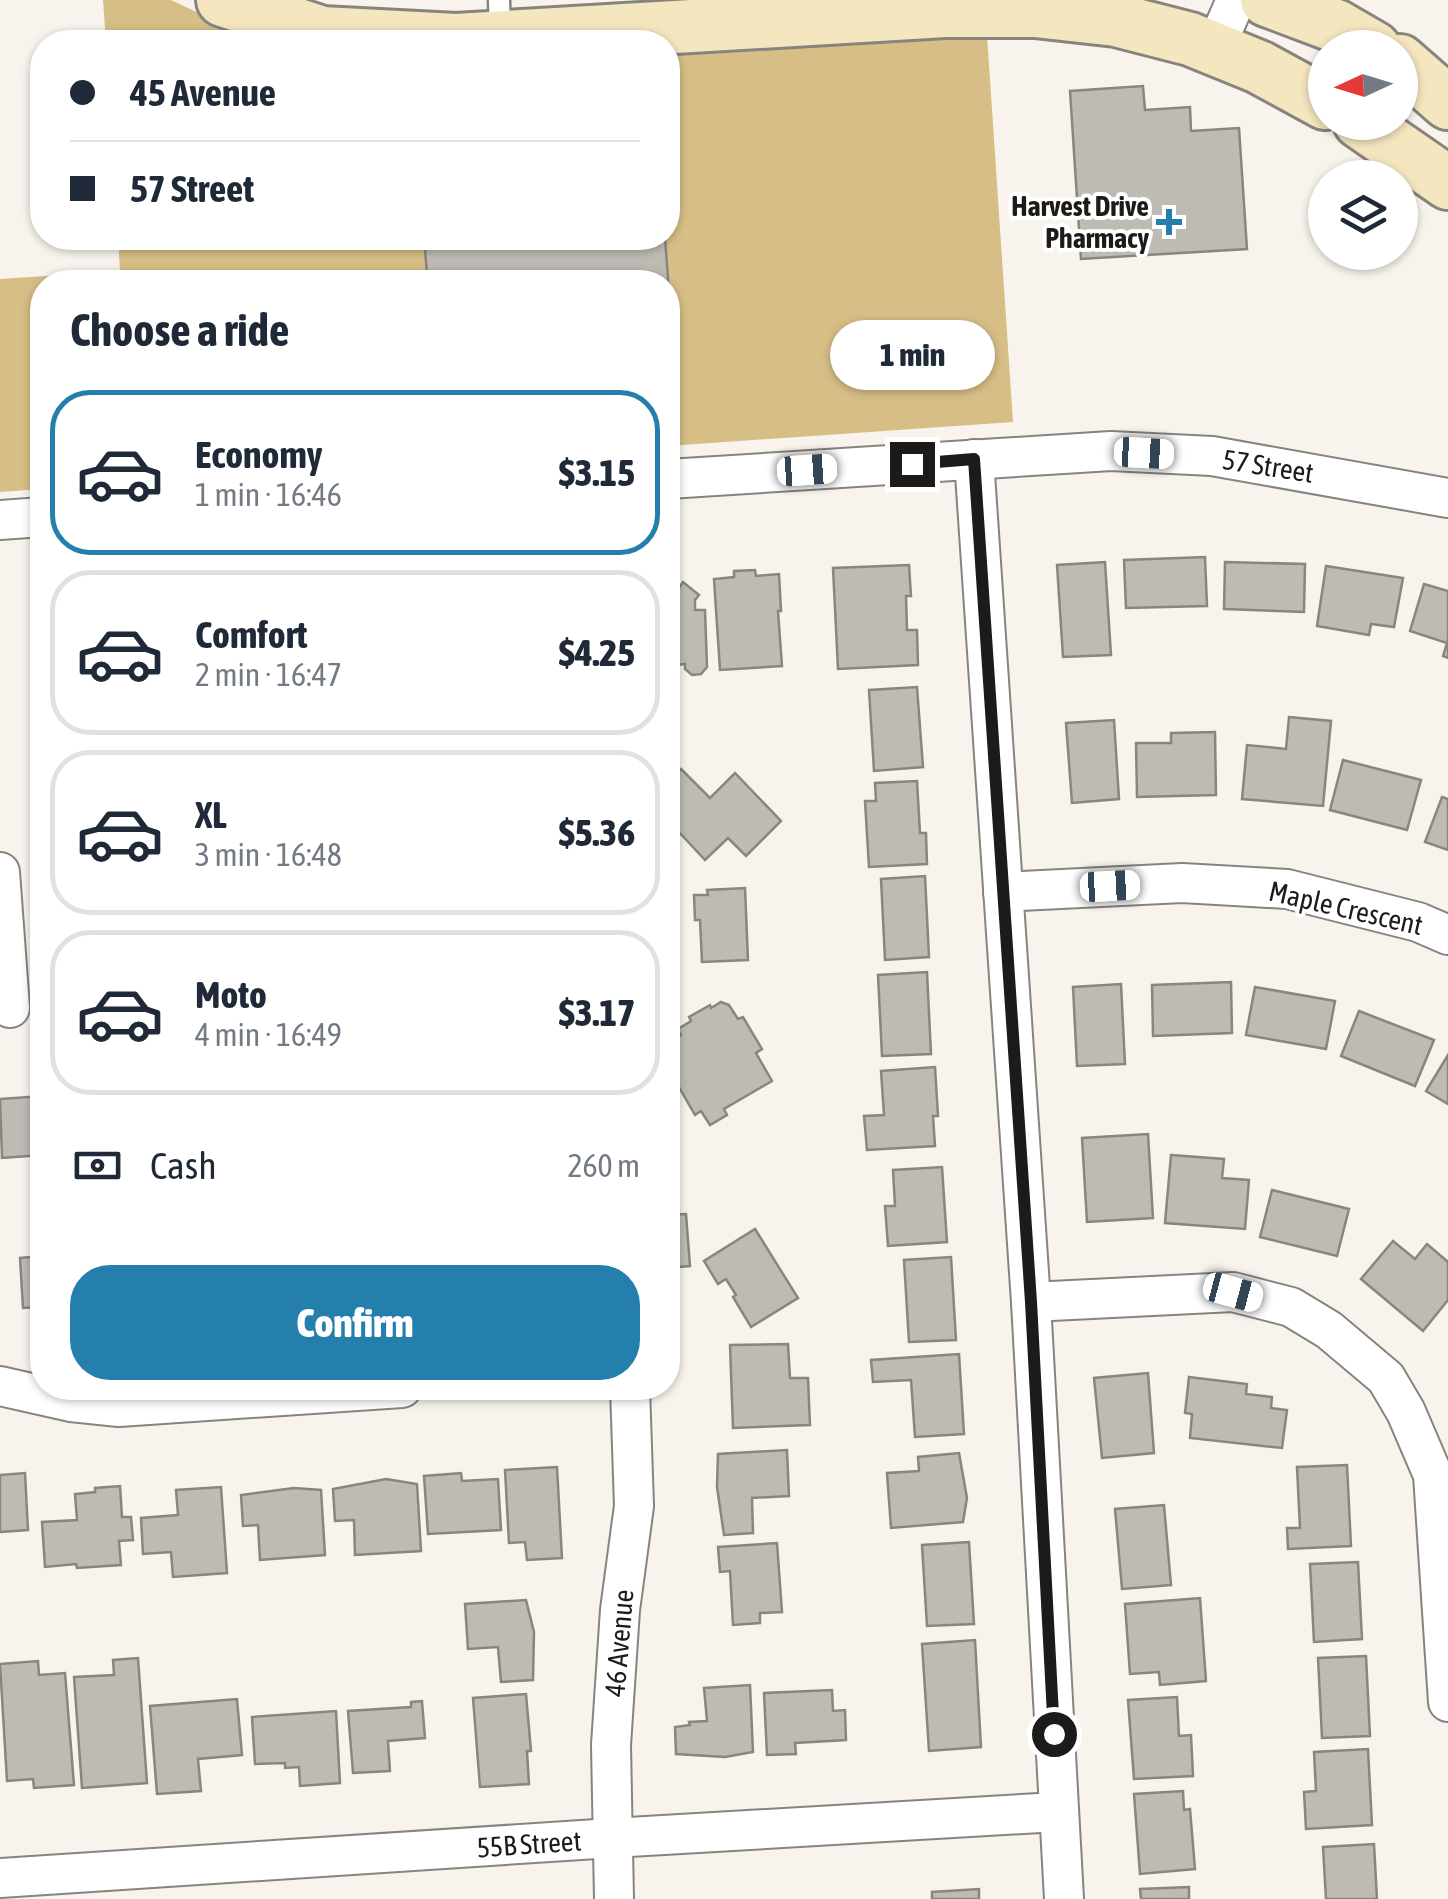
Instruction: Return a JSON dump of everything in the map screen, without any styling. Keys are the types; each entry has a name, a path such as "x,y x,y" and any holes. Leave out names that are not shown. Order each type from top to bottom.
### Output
{"street":[{"path":"223,0 310,30"},
{"path":"1236,0 1237,57"},
{"path":"1237,57 1283,3 1343,30"},
{"path":"500,26 1036,11 1116,20 1190,39 1237,57 1308,93"},
{"path":"1418,77 1448,103"},
{"path":"1386,140 1448,183"},
{"name":"57 Street","path":"680,477 1111,451 1212,456 1448,498"},
{"path":"974,459 1031,1302 1064,1899"},
{"path":"0,520 30,518"},
{"path":"0,872 17,1008"},
{"name":"Maple Crescent","path":"1003,892 1182,882 1287,889 1418,922 1448,935"},
{"path":"1031,1302 1233,1292 1291,1308 1329,1330 1386,1378 1406,1412 1433,1475 1448,1702"},
{"path":"0,1386 30,1393"},
{"path":"62,1400 119,1406 213,1400"},
{"name":"46 Avenue","path":"614,1899 611,1745 616,1659 634,1506 630,1400"},
{"name":"55B Street","path":"0,1878 1058,1812"}],"shaded area":[{"path":"103,0 171,0 235,30 105,30"},
{"path":"987,35 1013,422 680,445 680,270 120,270 119,250 680,250 680,54"},
{"path":"30,277 30,490 0,492 0,279"}],"building":[{"path":"1143,86 1145,110 1190,107 1191,131 1239,128 1247,249 1081,259 1070,91"},
{"path":"425,250 666,250 667,270 427,270"},
{"path":"1205,557 1207,606 1126,608 1124,560"},
{"path":"1105,562 1111,655 1063,657 1057,565"},
{"path":"1225,562 1305,564 1304,612 1224,609"},
{"path":"909,565 907,630 917,630 918,665 838,669 833,568"},
{"path":"1326,566 1403,578 1394,627 1371,624 1369,635 1317,626"},
{"path":"755,570 756,576 779,574 782,666 720,670 714,579 734,577 734,571"},
{"path":"683,582 699,595 695,610 705,610 707,667 701,674 692,675 685,664 680,665"},
{"path":"1424,584 1448,591 1448,658 1443,656 1447,643 1410,631"},
{"path":"917,687 923,767 874,771 869,690"},
{"path":"1289,717 1331,721 1323,806 1242,799 1247,745 1286,749"},
{"path":"1114,720 1119,799 1072,803 1066,723"},
{"path":"1215,732 1216,795 1137,797 1136,743 1171,743 1171,733"},
{"path":"1343,760 1421,780 1407,830 1330,810"},
{"path":"680,770 710,798 735,773 781,821 746,856 728,838 705,860 680,833"},
{"path":"917,781 920,833 926,833 927,864 869,867 865,801 876,801 875,783"},
{"path":"1442,797 1448,799 1448,850 1425,842"},
{"path":"925,876 929,957 885,960 881,879"},
{"path":"745,888 748,960 702,962 694,895 708,895 707,890"},
{"path":"927,972 931,1054 882,1056 878,975"},
{"path":"1231,982 1232,1033 1153,1036 1152,985"},
{"path":"1121,984 1125,1064 1077,1066 1073,987"},
{"path":"1255,987 1335,1001 1326,1049 1246,1035"},
{"path":"721,1002 729,1005 738,1019 743,1017 762,1049 756,1053 772,1081 724,1109 727,1115 710,1125 701,1111 695,1115 680,1089 680,1028 691,1021 689,1017 710,1005 711,1008"},
{"path":"1359,1011 1434,1040 1415,1086 1341,1056"},
{"path":"1448,1055 1448,1104 1426,1091"},
{"path":"935,1067 935,1146 867,1150 864,1116 884,1115 881,1071"},
{"path":"30,1097 30,1156 2,1158 0,1099"},
{"path":"1148,1134 1153,1218 1087,1222 1082,1138"},
{"path":"1171,1155 1224,1159 1222,1178 1249,1180 1245,1229 1165,1223"},
{"path":"942,1167 947,1242 888,1246 885,1206 895,1206 893,1170"},
{"path":"1272,1190 1349,1209 1337,1256 1260,1237"},
{"path":"680,1214 686,1214 690,1266 680,1267"},
{"path":"755,1229 798,1298 751,1327 726,1279 718,1284 704,1261"},
{"path":"1393,1241 1415,1259 1427,1244 1448,1262 1448,1300 1423,1331 1361,1279"},
{"path":"30,1257 30,1308 23,1308 20,1258"},
{"path":"951,1257 956,1340 909,1342 904,1260"},
{"path":"788,1344 790,1378 808,1378 810,1425 733,1428 730,1345"},
{"path":"959,1354 964,1434 915,1437 911,1380 873,1382 871,1360"},
{"path":"1148,1373 1154,1453 1102,1458 1094,1378"},
{"path":"1189,1377 1247,1384 1246,1394 1272,1397 1271,1408 1287,1410 1282,1448 1190,1438 1192,1414 1185,1413"},
{"path":"787,1450 789,1496 752,1498 753,1533 724,1535 717,1487 718,1454"},
{"path":"959,1453 967,1498 963,1522 891,1528 887,1473 919,1471 918,1457"},
{"path":"1347,1465 1351,1546 1288,1549 1287,1528 1300,1528 1297,1467"},
{"path":"557,1467 562,1558 527,1560 525,1542 509,1543 505,1470"},
{"path":"25,1473 28,1530 0,1532 0,1475"},
{"path":"461,1473 462,1481 498,1479 501,1530 428,1534 424,1476"},
{"path":"386,1479 417,1484 421,1551 355,1555 354,1520 335,1521 333,1489"},
{"path":"120,1486 122,1517 131,1517 133,1540 119,1541 121,1565 45,1567 42,1522 77,1520 75,1494"},
{"path":"221,1487 227,1573 173,1577 171,1552 143,1554 141,1518 178,1515 176,1490"},
{"path":"294,1488 321,1490 325,1555 260,1560 258,1525 243,1526 241,1495"},
{"path":"1164,1505 1171,1585 1122,1589 1115,1509"},
{"path":"969,1542 974,1624 927,1626 922,1545"},
{"path":"777,1543 782,1612 760,1613 760,1623 733,1625 730,1571 720,1572 718,1547"},
{"path":"1358,1562 1362,1639 1314,1642 1310,1564"},
{"path":"1200,1598 1206,1681 1160,1685 1159,1672 1130,1674 1125,1604"},
{"path":"526,1600 534,1632 533,1680 501,1682 498,1647 468,1649 465,1604"},
{"path":"975,1640 981,1747 929,1751 922,1644"},
{"path":"1366,1656 1370,1736 1322,1738 1318,1658"},
{"path":"138,1658 147,1783 82,1788 74,1677 114,1675 113,1660"},
{"path":"38,1661 39,1675 65,1673 74,1785 34,1788 33,1779 7,1781 0,1664"},
{"path":"750,1685 753,1752 725,1757 676,1754 675,1727 707,1721 704,1688"},
{"path":"832,1690 833,1711 845,1710 846,1740 795,1743 796,1754 767,1755 764,1693"},
{"path":"526,1694 531,1751 527,1751 529,1784 480,1787 473,1698"},
{"path":"1177,1697 1179,1736 1191,1735 1193,1776 1134,1779 1128,1700"},
{"path":"237,1699 242,1755 198,1759 201,1791 157,1794 150,1706"},
{"path":"422,1701 425,1738 388,1741 390,1771 353,1773 348,1711 411,1707 411,1702"},
{"path":"336,1711 340,1783 300,1786 299,1767 285,1768 285,1763 255,1764 252,1717"},
{"path":"1368,1749 1372,1825 1306,1829 1304,1792 1316,1791 1314,1752"},
{"path":"1183,1791 1184,1810 1190,1809 1195,1869 1140,1874 1134,1794"},
{"path":"1374,1844 1377,1899 1326,1899 1323,1847"},
{"path":"1189,1887 1189,1899 1141,1899 1140,1889"},
{"path":"979,1889 979,1899 932,1899 932,1892"}],"place":[{"name":"Harvest Drive Pharmacy","path":"1169,222"}],"route":[{"path":"912,464 974,459 1031,1302 1054,1734"}]}
